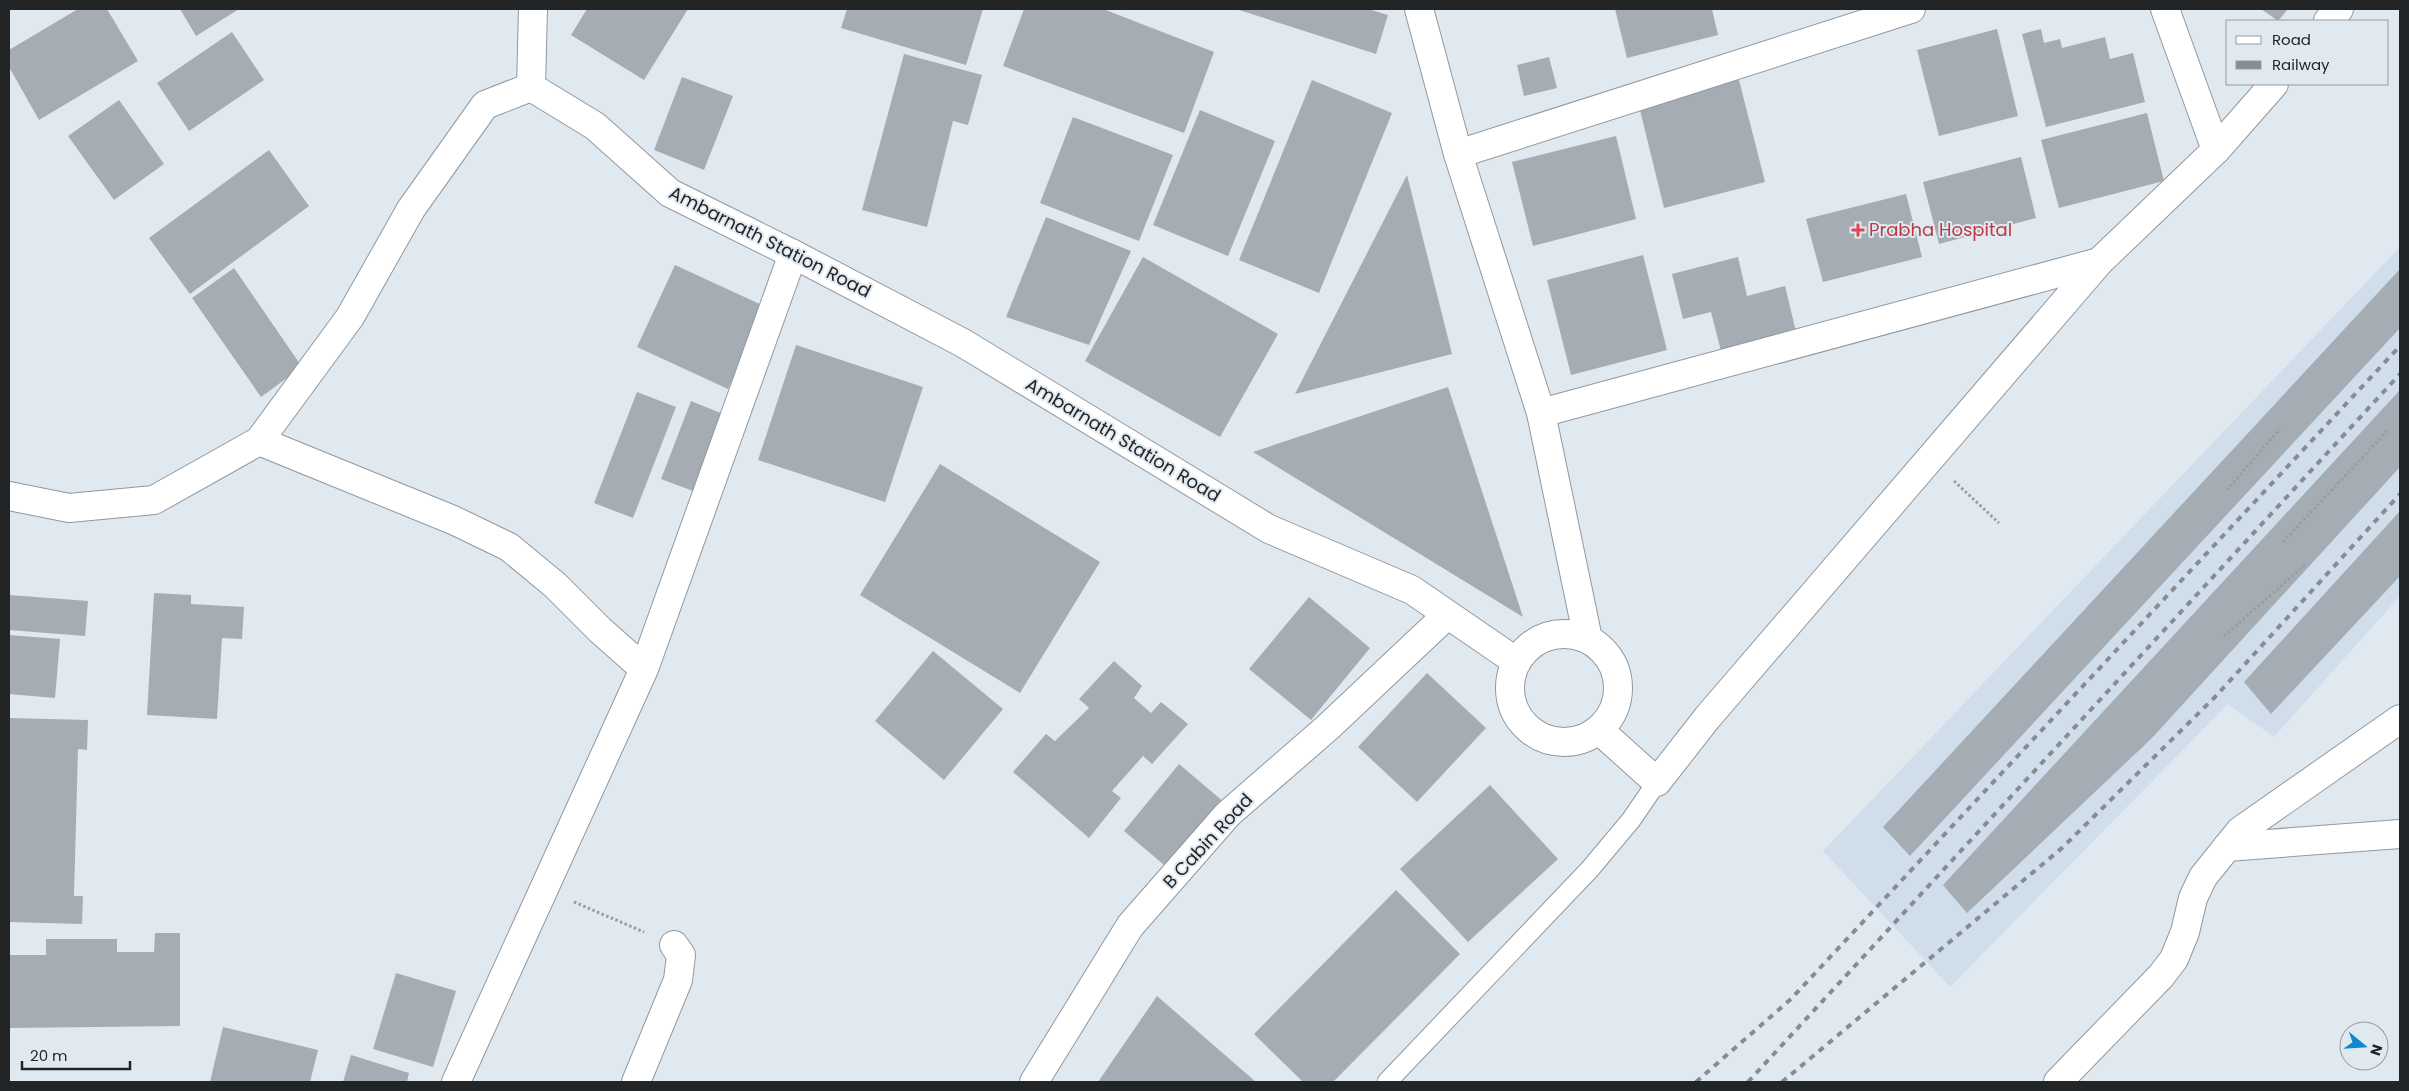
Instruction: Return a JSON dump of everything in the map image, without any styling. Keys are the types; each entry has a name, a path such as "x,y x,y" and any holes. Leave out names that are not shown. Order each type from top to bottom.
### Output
{"street":[{"path":"9,496 69,508 154,500 259,441 350,318 411,209 485,105 531,87 533,9"},
{"path":"1419,9 1458,154 1541,413 1588,639"},
{"path":"1458,154 1911,9"},
{"path":"2165,9 2216,150"},
{"path":"2329,20 2339,9"},
{"path":"1599,730 1657,782 1707,718 2100,262 2216,150 2273,85"},
{"name":"Ambarnath Station Road","path":"531,87 595,126 670,194 793,254 963,343 1269,529 1412,590 1517,662"},
{"path":"456,1082 644,668 793,254"},
{"path":"1541,413 2100,262"},
{"path":"259,441 454,520 509,547 555,585 600,630 644,668"},
{"name":"B Cabin Road","path":"1034,1082 1130,926 1228,814 1327,728 1447,615"},
{"path":"1570,634 1588,639 1602,650 1613,665 1618,682 1617,700 1610,716 1599,730 1584,739 1566,743 1549,741 1533,733 1521,721 1513,706 1510,688 1517,662 1522,654 1535,642 1552,635 1570,634"},
{"path":"2058,1082 2161,976 2174,959 2185,932 2193,898 2202,877 2240,831 2400,719"},
{"path":"2227,847 2400,834"},
{"path":"636,1082 678,980 681,955 674,945"}],"lane":[{"path":"1388,1082 1590,869 1631,820 1657,782"}],"path":[{"path":"2227,490 2280,429"},
{"path":"2283,542 2389,429"},
{"path":"1930,459 1999,523"},
{"path":"2224,636 2306,564"},
{"path":"544,889 674,945"}],"shaded area":[{"path":"2400,247 2400,596 2274,737 2228,704 1950,987 1823,851"}],"building":[{"path":"78,9 107,9 138,61 39,120 9,67 9,50"},
{"path":"180,9 239,9 196,36"},
{"path":"587,9 688,9 644,80 571,35"},
{"path":"847,9 983,9 966,65 841,28"},
{"path":"1024,9 1103,9 1214,52 1184,133 1003,66"},
{"path":"1236,9 1368,9 1388,15 1376,54"},
{"path":"1615,9 1712,9 1718,35 1627,58"},
{"path":"2261,9 2288,9 2279,20"},
{"path":"1997,29 2018,116 1939,136 1917,50"},
{"path":"2041,29 2044,43 2060,39 2062,48 2105,37 2110,59 2133,53 2145,102 2046,127 2022,34"},
{"path":"232,32 264,80 189,131 157,83"},
{"path":"904,54 982,75 968,125 953,121 927,227 862,210"},
{"path":"1549,57 1557,88 1524,96 1517,65"},
{"path":"1738,76 1765,182 1664,208 1638,102"},
{"path":"682,77 733,96 704,170 654,150"},
{"path":"1312,80 1392,113 1319,293 1239,260"},
{"path":"119,100 164,164 114,200 68,136"},
{"path":"1200,110 1275,141 1228,256 1153,225"},
{"path":"2147,113 2164,181 2059,208 2041,140"},
{"path":"1073,117 1173,155 1139,241 1040,203"},
{"path":"1616,136 1636,219 1533,246 1512,162"},
{"path":"269,150 309,206 190,294 149,238"},
{"path":"2021,157 2036,218 1939,244 1923,182"},
{"path":"1407,175 1452,354 1295,394"},
{"path":"1906,194 1922,257 1823,282 1806,219"},
{"path":"1046,217 1131,251 1089,345 1006,317"},
{"path":"1643,255 1667,350 1571,375 1547,280"},
{"path":"1143,257 1278,334 1220,437 1085,361"},
{"path":"1738,257 1747,296 1785,286 1797,336 1722,355 1711,312 1683,319 1672,274"},
{"path":"675,265 766,307 728,389 637,347"},
{"path":"234,268 302,367 261,397 192,298"},
{"path":"2400,269 2400,328 1910,856 1883,827"},
{"path":"796,345 923,387 885,502 758,460"},
{"path":"1448,387 1523,617 1253,452"},
{"path":"2400,390 2400,467 2151,739 1967,913 1943,885"},
{"path":"637,392 676,407 633,518 594,503"},
{"path":"691,401 733,418 704,495 661,479"},
{"path":"940,464 1100,562 1020,693 860,595"},
{"path":"2400,511 2400,576 2271,714 2244,682"},
{"path":"154,593 191,595 191,604 244,607 242,639 222,638 217,719 147,715"},
{"path":"9,595 88,601 85,636 9,630"},
{"path":"1309,597 1370,648 1311,720 1249,669"},
{"path":"9,635 60,639 55,698 9,694"},
{"path":"933,651 1003,709 944,780 875,721"},
{"path":"1114,661 1142,686 1134,698 1151,713 1161,702 1188,724 1152,764 1143,756 1112,791 1121,798 1089,838 1013,772 1046,734 1055,741 1089,708 1079,699"},
{"path":"1427,673 1486,728 1417,802 1358,747"},
{"path":"9,718 88,720 87,750 78,749 74,896 83,896 82,924 9,922"},
{"path":"1179,764 1225,803 1170,870 1124,831"},
{"path":"1490,785 1558,859 1468,942 1400,869"},
{"path":"1396,890 1460,954 1333,1082 1303,1082 1254,1034"},
{"path":"155,933 180,933 180,1026 9,1028 9,955 46,955 46,939 117,939 117,952 154,952"},
{"path":"396,973 456,991 433,1067 373,1049"},
{"path":"1157,996 1256,1082 1098,1082"},
{"path":"223,1027 318,1050 310,1082 210,1082"},
{"path":"351,1055 409,1073 407,1082 343,1082"}],"railway":[{"path":"1696,1082 1791,999 2400,346"},
{"path":"1748,1082 2400,374"},
{"path":"1782,1082 2062,848 2215,697 2400,494"}],"place":[{"name":"Prabha Hospital","path":"1858,230"}]}
